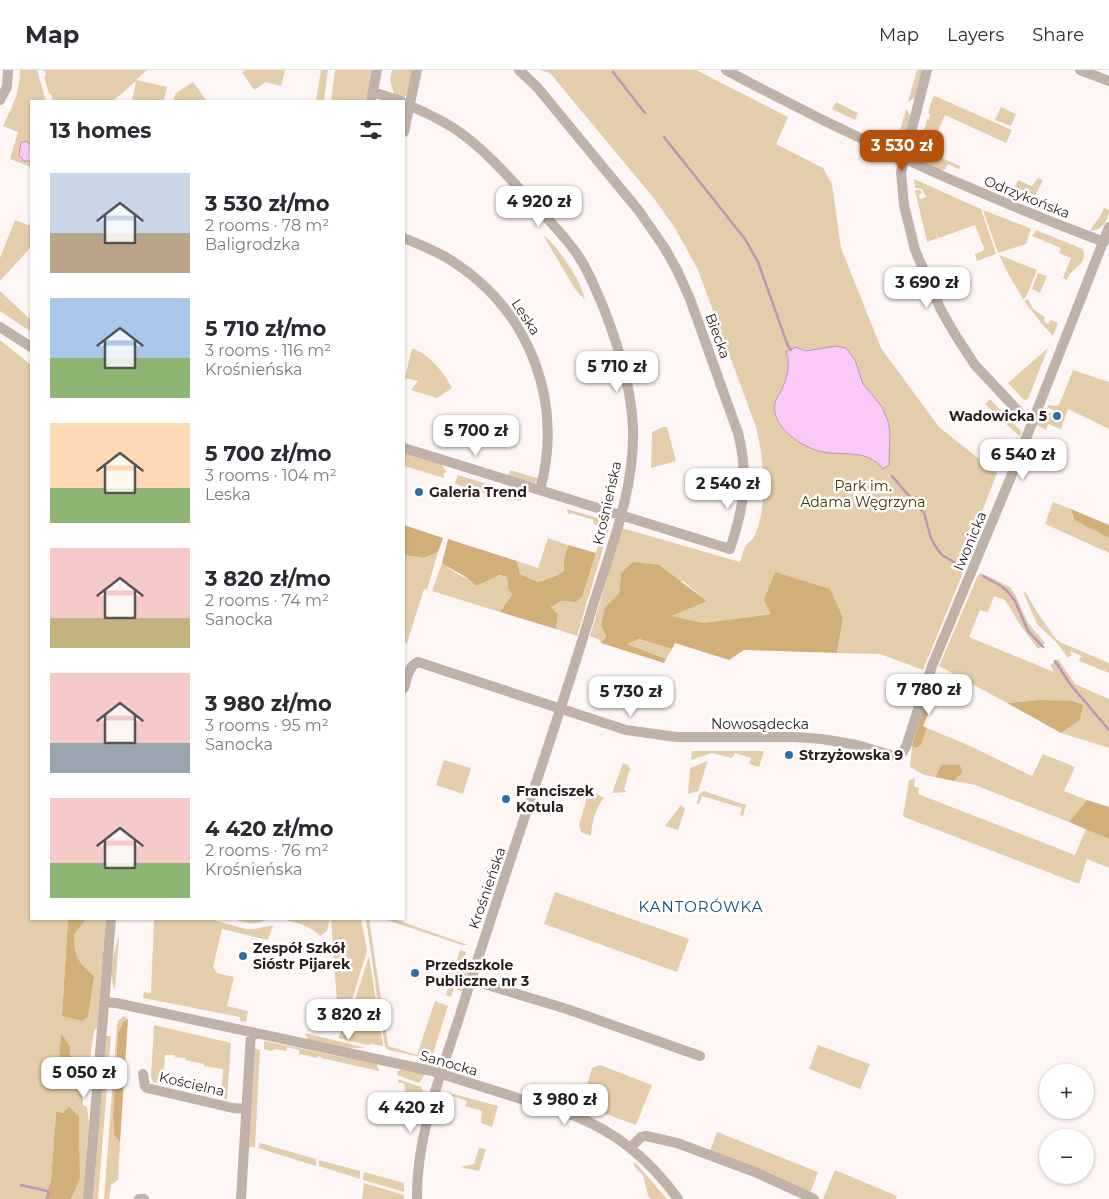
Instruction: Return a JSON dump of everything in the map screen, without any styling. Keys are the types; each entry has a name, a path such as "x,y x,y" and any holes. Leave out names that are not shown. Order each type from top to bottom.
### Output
{"street":[{"path":"0,100 7,86 8,70"},
{"path":"372,97 377,70"},
{"path":"405,103 416,70"},
{"name":"Biecka","path":"519,70 552,106 634,204 656,234 677,270 690,299 741,447 744,496 730,549 621,515"},
{"name":"Odrzykońska","path":"726,70 903,159 1104,242"},
{"path":"927,70 900,172 903,199 916,250 941,310 975,365 1020,414 1033,422"},
{"path":"1080,70 1109,81"},
{"name":"Krośnieńska","path":"372,97 388,100"},
{"name":"Krośnieńska","path":"405,103 437,118 459,132 484,152 562,234 578,255 595,288 620,353 631,400 633,430 632,458 621,515 561,708 442,1074 421,1149 417,1180 418,1199"},
{"name":"Iwonicka","path":"901,754 906,747 932,666 1033,422 1109,227"},
{"name":"Leska","path":"405,238 444,257 488,289 505,308 526,341 541,379 547,420 546,457 540,490"},
{"path":"0,327 30,346"},
{"path":"405,448 621,515"},
{"name":"Nowosądecka","path":"405,685 409,671 418,662 626,730 694,738 812,738 857,745 894,756 901,754"},
{"path":"88,1199 111,920"},
{"path":"471,980 567,1009 700,1056"},
{"name":"Sanocka","path":"104,1002 116,1003 442,1074 575,1116 600,1127 631,1147 650,1164 678,1199"},
{"path":"241,1199 251,1032"},
{"name":"Kościelna","path":"143,1074 147,1088 233,1108 246,1109"},
{"path":"631,1147 641,1137 646,1136 667,1140 747,1168 814,1199"},
{"path":"139,1199 144,1199"}],"green space":[{"path":"20,70 37,70 46,100 30,100 30,167 10,159 18,132 3,126 17,92"},
{"path":"42,70 147,70 136,80 167,87 164,100 132,100 136,81 114,100 53,100 44,77 46,76 45,71"},
{"path":"246,70 285,70 281,86 266,82 254,90 242,72"},
{"path":"321,70 328,70 324,100 316,100"},
{"path":"335,70 372,70 366,100 331,100"},
{"path":"392,70 413,70 407,96 403,97 394,94 390,80"},
{"name":"Park im. Adama Węgrzyna","path":"540,70 696,70 788,117 776,144 823,168 832,184 841,248 881,348 939,427 997,473 968,548 971,553 923,670 880,654 837,653 843,618 771,614 703,623 671,616 707,601 683,581 621,573 619,593 605,607 606,636 601,643 590,636 622,528 740,562 745,547 754,537 759,523 763,496 763,467 756,427 698,270 675,228 652,196 550,73"},
{"path":"917,70 922,70 915,98 908,102"},
{"path":"193,82 206,100 173,100 176,93"},
{"path":"935,96 1012,130 1006,143 945,115 931,141 942,146 939,154 920,145 927,119 929,120 930,114 928,113"},
{"path":"836,102 858,113 855,120 832,109"},
{"path":"1001,107 1016,114 1011,126 995,120"},
{"path":"906,109 911,116 904,141 898,138"},
{"path":"929,152 960,166 959,169 948,164 942,171 924,163"},
{"path":"1038,178 1043,180 1035,196 1015,187 1018,180 1032,186"},
{"path":"914,179 981,209 996,254 977,261 975,254 983,251 984,248 975,225 939,238 935,230 938,238 927,242 915,190 920,190 922,193 919,195 920,199 926,197 922,189 915,188"},
{"path":"991,179 1034,198 1032,203 1026,204 1011,198 1013,194 1006,192 1004,195 991,190 989,185"},
{"path":"1104,208 1109,210 1106,222 1098,229 1090,231 1101,215"},
{"path":"983,210 1030,228 1026,244 998,253"},
{"path":"15,220 30,226 30,248 0,281 0,258"},
{"path":"1036,230 1083,249 1084,255 1081,263 1069,275 1067,280 1063,278 1071,258 1059,253 1061,248 1032,236"},
{"path":"543,235 555,247 568,265 583,292 585,300 575,289"},
{"path":"999,255 1037,270 1026,297 1023,299 1009,275"},
{"path":"1038,273 1047,276 1040,293 1032,289"},
{"path":"0,291 30,319 30,331 0,311"},
{"path":"1028,299 1033,309 1045,317 1044,321 1048,324 1051,320 1058,323 1053,336 1024,301"},
{"path":"0,340 30,364 30,920 68,920 62,1016 94,976 78,958 74,948 73,934 85,920 106,920 97,1028 94,1030 90,1059 70,1056 61,1035 58,1085 78,1072 87,1069 83,1096 83,1105 87,1107 89,1123 84,1199 71,1199 80,1179 79,1116 56,1111 51,1181 45,1199 0,1199"},
{"path":"412,348 425,355 435,364 452,388 437,398 411,390 418,381 405,378"},
{"path":"1048,348 1028,399 1024,400 1008,383"},
{"path":"1073,370 1109,382 1109,429 1068,409 1061,429 1048,424 1046,430 1037,425 1042,414 1052,413 1053,410 1047,407 1049,405 1059,405"},
{"path":"990,399 1022,432 1020,437 985,404"},
{"path":"667,427 676,461 651,468 652,432"},
{"path":"405,452 441,464 447,472 444,473 444,478 405,466"},
{"path":"510,470 540,479 534,483 508,476"},
{"path":"458,475 523,495 521,501 512,499 511,501 460,486 455,483"},
{"path":"1053,502 1071,509 1074,520 1109,538 1109,553 1045,524"},
{"path":"567,509 598,518 604,517 609,519 608,533 600,533 600,526 593,524 594,520 570,513 568,515"},
{"path":"548,538 568,545 564,559 564,571 538,582 520,574 517,561 538,568"},
{"path":"600,540 605,542 577,636 556,629 558,614 551,607 562,601 576,602 582,597"},
{"path":"438,552 427,590 424,589 407,643 405,642 405,555 424,558"},
{"path":"442,563 466,578 507,577 508,589 512,594 500,612 432,591"},
{"path":"981,573 1010,587 1028,623 1045,643 1038,649 1005,600 994,596 988,612 980,610 969,637 1054,672 1050,665 1058,659 1075,684 1109,699 1109,748 1061,733 1080,720 1038,700 1007,703 939,666 978,575"},
{"path":"1025,591 1056,639 1109,663 1109,673 1079,661 1081,656 1070,651 1072,655 1068,658 1058,644 1037,624 1024,594"},
{"path":"638,639 672,649 666,659 626,644"},
{"path":"927,728 970,746 1032,776 1043,754 1075,767 1064,791 1087,800 1069,822 975,785 954,781 962,773 941,765 935,777 924,775 910,767 912,746 916,748 921,745"},
{"path":"692,751 764,751 759,767 749,764 751,758 735,753 732,758 712,753 691,760"},
{"path":"444,760 471,768 463,794 436,785"},
{"path":"708,761 698,791 688,794 690,768"},
{"path":"623,763 628,765 631,770 629,771 624,790 627,792 612,793"},
{"path":"915,778 914,786 919,788 918,794 1075,855 1086,829 1109,839 1109,868 1087,859 1079,884 909,819 903,816 909,780"},
{"path":"704,791 746,805 743,816 740,815 742,808 702,796 699,804 697,804 699,794"},
{"path":"597,794 604,798 594,816 591,836 581,832 579,825 587,798"},
{"path":"681,805 685,809 678,830 665,826"},
{"path":"555,892 689,939 677,972 544,924"},
{"path":"154,920 214,920 246,929 273,925 268,940 222,929 213,967 217,973 234,977 227,1006 248,1011 246,1022 240,1021 240,1017 143,998 144,992 151,993"},
{"path":"237,920 266,920 253,923 245,922"},
{"path":"284,920 330,920 327,931 320,936 298,923"},
{"path":"331,920 361,920 367,951 351,1003 339,1030"},
{"path":"366,920 369,920 388,1046 417,1055 435,1001 448,1006 432,1057 429,1059 389,1050 385,1047"},
{"path":"387,920 397,920 468,945 462,945"},
{"path":"119,938 115,990 111,971"},
{"path":"460,950 466,952 451,997 446,995"},
{"path":"369,956 383,1046 368,1045 338,1038 353,1006"},
{"path":"465,963 471,965 462,991 456,989"},
{"path":"124,1016 128,1019 123,1022 118,1032 113,1115 114,1135 120,1142 118,1180 111,1185 109,1199 104,1199 117,1025 118,1021"},
{"path":"154,1025 231,1043 227,1099 221,1098 223,1069 204,1066 204,1064 185,1060 185,1058 175,1057 175,1055 165,1055 163,1085 153,1082 151,1076"},
{"path":"305,1033 366,1048 343,1048 308,1040"},
{"path":"106,1036 111,1036 98,1199 93,1199"},
{"path":"264,1041 377,1064 379,1071 318,1056 317,1058 299,1054 299,1050 287,1047 286,1051 264,1049"},
{"path":"818,1045 870,1064 860,1089 809,1069"},
{"path":"255,1048 260,1050 255,1147 249,1147"},
{"path":"600,1065 652,1085 636,1125 581,1105 592,1068"},
{"path":"402,1069 425,1074 419,1083 397,1075 398,1071"},
{"path":"397,1079 421,1087 423,1091 412,1127 404,1083 399,1083"},
{"path":"454,1094 498,1106 492,1127 481,1123 482,1111 465,1106 467,1101 450,1095"},
{"path":"717,1132 818,1172 810,1194 710,1151"},
{"path":"260,1143 316,1159 316,1166 258,1148"},
{"path":"479,1148 486,1149 479,1171 460,1167 474,1164"},
{"path":"319,1160 360,1171 360,1179 319,1166"},
{"path":"635,1162 667,1199 651,1199 648,1195 643,1175 634,1166"},
{"path":"835,1170 897,1196 896,1199 823,1199"},
{"path":"364,1172 404,1183 404,1192 363,1180"},
{"path":"364,1183 404,1195 404,1199 362,1199"}],"shaded area":[{"path":"26,141 30,144 30,161 24,161 19,155 21,143"},
{"path":"836,346 846,348 855,360 863,384 882,407 888,421 890,433 889,465 883,469 870,458 856,454 823,452 806,446 790,435 778,420 775,412 775,403 787,375 788,361 786,352 795,347 806,351"},
{"path":"1071,509 1109,525 1109,538 1074,520"},
{"path":"405,525 443,538 438,552 424,558 405,555"},
{"path":"448,539 517,561 520,574 538,582 564,571 564,559 568,545 596,553 582,597 576,602 562,601 551,607 558,614 556,629 500,612 512,594 508,589 507,577 499,575 476,586 465,576 442,563"},
{"path":"633,562 659,565 707,601 672,616 703,623 771,614 764,600 775,572 830,589 843,618 837,653 744,650 729,660 675,643 672,649 639,639 627,644 666,659 664,663 601,643 606,636 601,625 605,607 619,593 621,573"},
{"path":"1038,700 1071,701 1083,705 1080,720 1061,733 1007,703"},
{"path":"923,709 930,710 923,726 927,728 921,745 916,748 912,746"},
{"path":"941,765 960,765 962,773 954,781 935,777"},
{"path":"1087,800 1109,807 1109,839 1069,822"},
{"path":"68,920 85,920 74,934 78,958 94,976 88,1017 82,1021 62,1016"},
{"path":"128,1019 120,1142 114,1135 113,1115 118,1032 123,1022"},
{"path":"61,1034 70,1046 70,1056 90,1059 87,1069 57,1086"},
{"path":"69,1107 79,1116 80,1179 71,1199 45,1199 51,1181 56,1111 63,1113"}],"waterway":[{"path":"613,72 645,113"},
{"path":"664,137 745,239 758,262 791,350"},
{"path":"892,476 924,513 931,538 942,555 959,565"},
{"path":"983,576 1008,592 1015,601 1028,631 1043,647"},
{"path":"1055,661 1070,684 1109,730"},
{"path":"21,1185 47,1191"},
{"path":"47,1199 49,1192"}],"place":[{"name":"Wadowicka 5","path":"1057,416"},
{"name":"Galeria Trend","path":"419,492"},
{"name":"Strzyżowska 9","path":"789,755"},
{"name":"Franciszek Kotula","path":"506,799"},
{"name":"Zespół Szkół Sióstr Pijarek","path":"243,956"},
{"name":"Przedszkole Publiczne nr 3","path":"415,973"}],"district":[{"name":"KANTORÓWKA","path":"701,906"}]}
